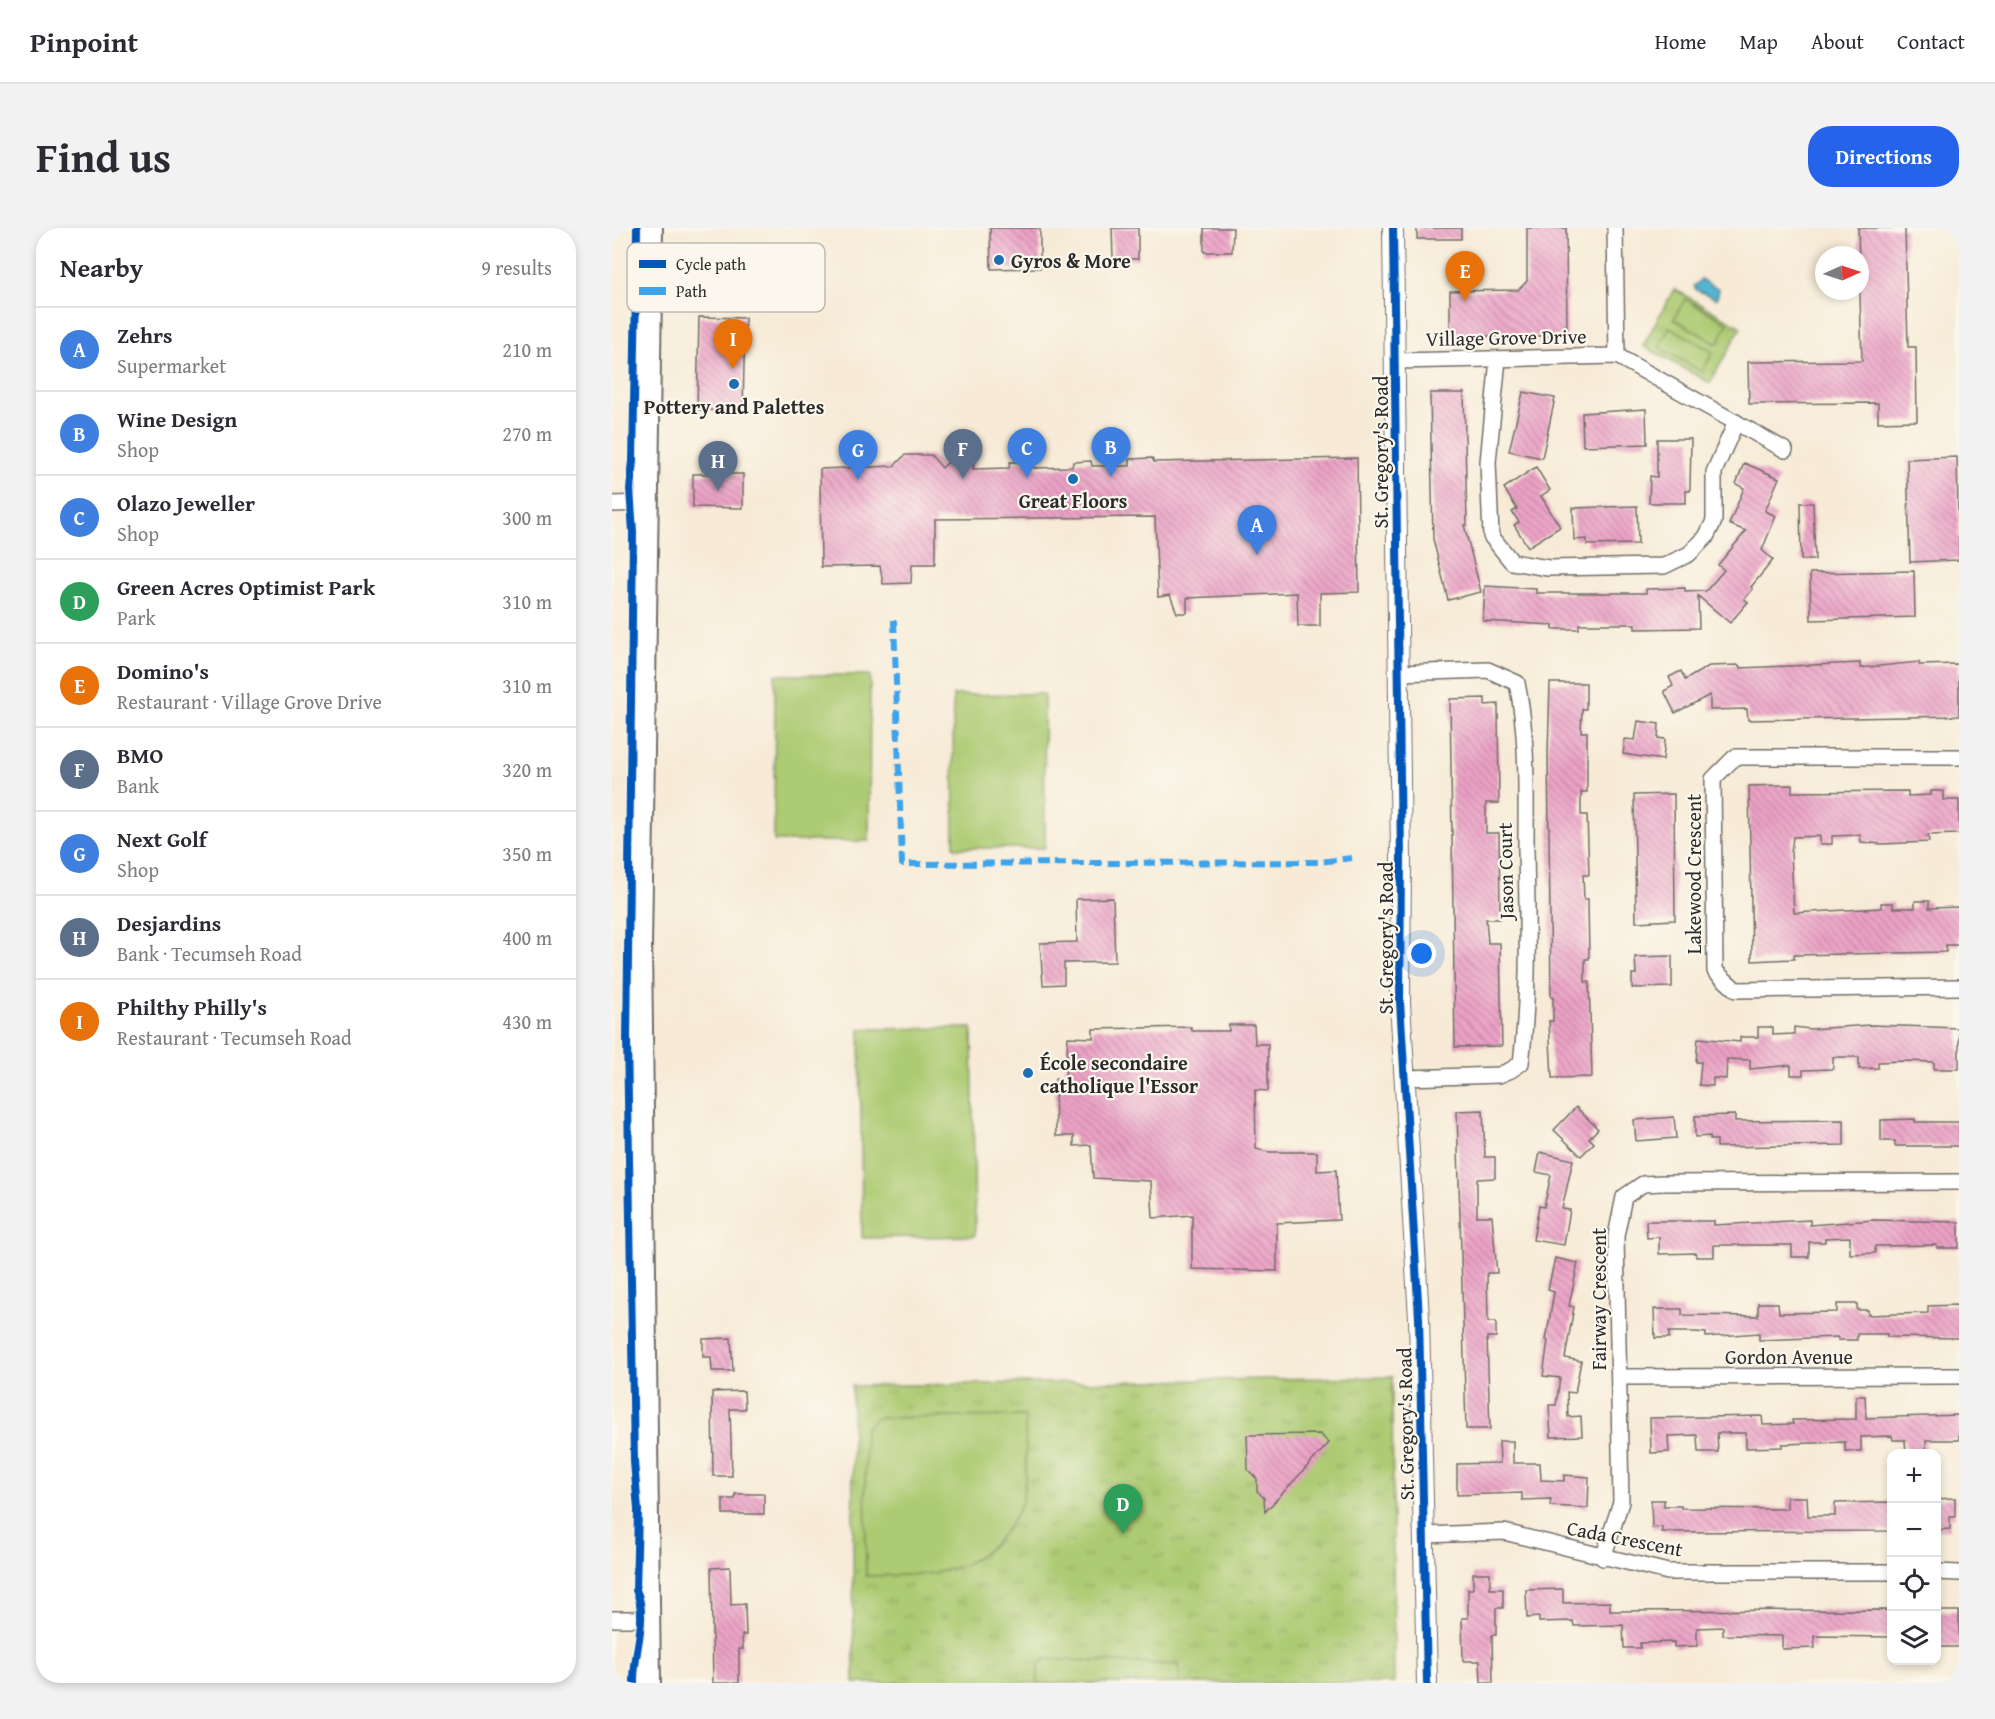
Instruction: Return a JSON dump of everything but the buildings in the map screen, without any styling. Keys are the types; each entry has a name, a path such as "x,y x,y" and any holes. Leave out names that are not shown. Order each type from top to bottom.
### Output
{"main road":[{"path":"651,228 651,243"},
{"path":"649,312 640,947 649,1683"}],"street":[{"name":"St. Gregory's Road","path":"1393,228 1400,1002 1419,1318 1419,1403 1425,1535 1427,1683"},
{"path":"1615,228 1617,356 1785,450"},
{"name":"Village Grove Drive","path":"1396,361 1617,356"},
{"path":"1498,360 1488,462 1491,536 1512,562 1548,568 1664,566 1689,554 1706,537 1714,522 1714,472 1736,422"},
{"path":"612,504 646,503"},
{"name":"Jason Court","path":"1398,673 1488,670 1517,683 1522,708 1526,820 1528,1006 1521,1063 1499,1075 1406,1078"},
{"name":"Lakewood Crescent","path":"1959,757 1735,757 1713,779 1715,971 1736,990 1959,987"},
{"name":"Fairway Crescent","path":"1603,1557 1621,1502 1616,1236 1624,1197 1644,1184 1959,1182"},
{"name":"Gordon Avenue","path":"1619,1377 1959,1376"},
{"name":"Cada Crescent","path":"1425,1535 1504,1532 1668,1572 1887,1572"},
{"path":"1941,1572 1959,1572"},
{"path":"612,1620 648,1618"}],"green space":[{"path":"1674,289 1741,327 1710,383 1643,346"},
{"path":"1685,299 1728,323 1717,344 1674,319"},
{"path":"1670,327 1713,352 1702,372 1659,347"},
{"path":"775,675 870,675 869,841 774,841"},
{"path":"1044,694 1045,848 954,848 953,695"},
{"path":"972,1028 975,1236 862,1238 860,1029"},
{"path":"1392,1377 1394,1683 854,1683 852,1386"},
{"path":"1025,1416 1026,1466 1022,1500 1009,1526 988,1550 973,1560 940,1572 866,1576 865,1428 877,1418"},
{"path":"1045,1659 1179,1665 1179,1683 1038,1683 1038,1665"}],"water":[{"path":"1701,280 1719,289 1717,299 1696,290 1694,286"}],"marked path":[{"path":"894,620 902,864 1319,862 1352,858"}],"cycle path":[{"path":"637,228 637,243"},
{"path":"1393,228 1401,858 1400,1002 1419,1318 1427,1683"},
{"path":"634,1683 641,1612 636,1590 638,1510 634,1462 627,1039 633,532 630,489 633,461 636,312"}],"place":[{"name":"Gyros & More","path":"999,260"},
{"name":"Domino's","path":"1465,301"},
{"name":"Philthy Philly's","path":"733,369"},
{"name":"Pottery and Palettes","path":"734,384"},
{"name":"Wine Design","path":"1111,477"},
{"name":"Olazo Jeweller","path":"1027,478"},
{"name":"BMO","path":"963,479"},
{"name":"Great Floors","path":"1073,479"},
{"name":"Next Golf","path":"858,480"},
{"name":"Desjardins","path":"718,491"},
{"name":"Zehrs","path":"1257,555"},
{"name":"École secondaire catholique l'Essor","path":"1028,1073"},
{"name":"Green Acres Optimist Park","path":"1123,1534"}]}
